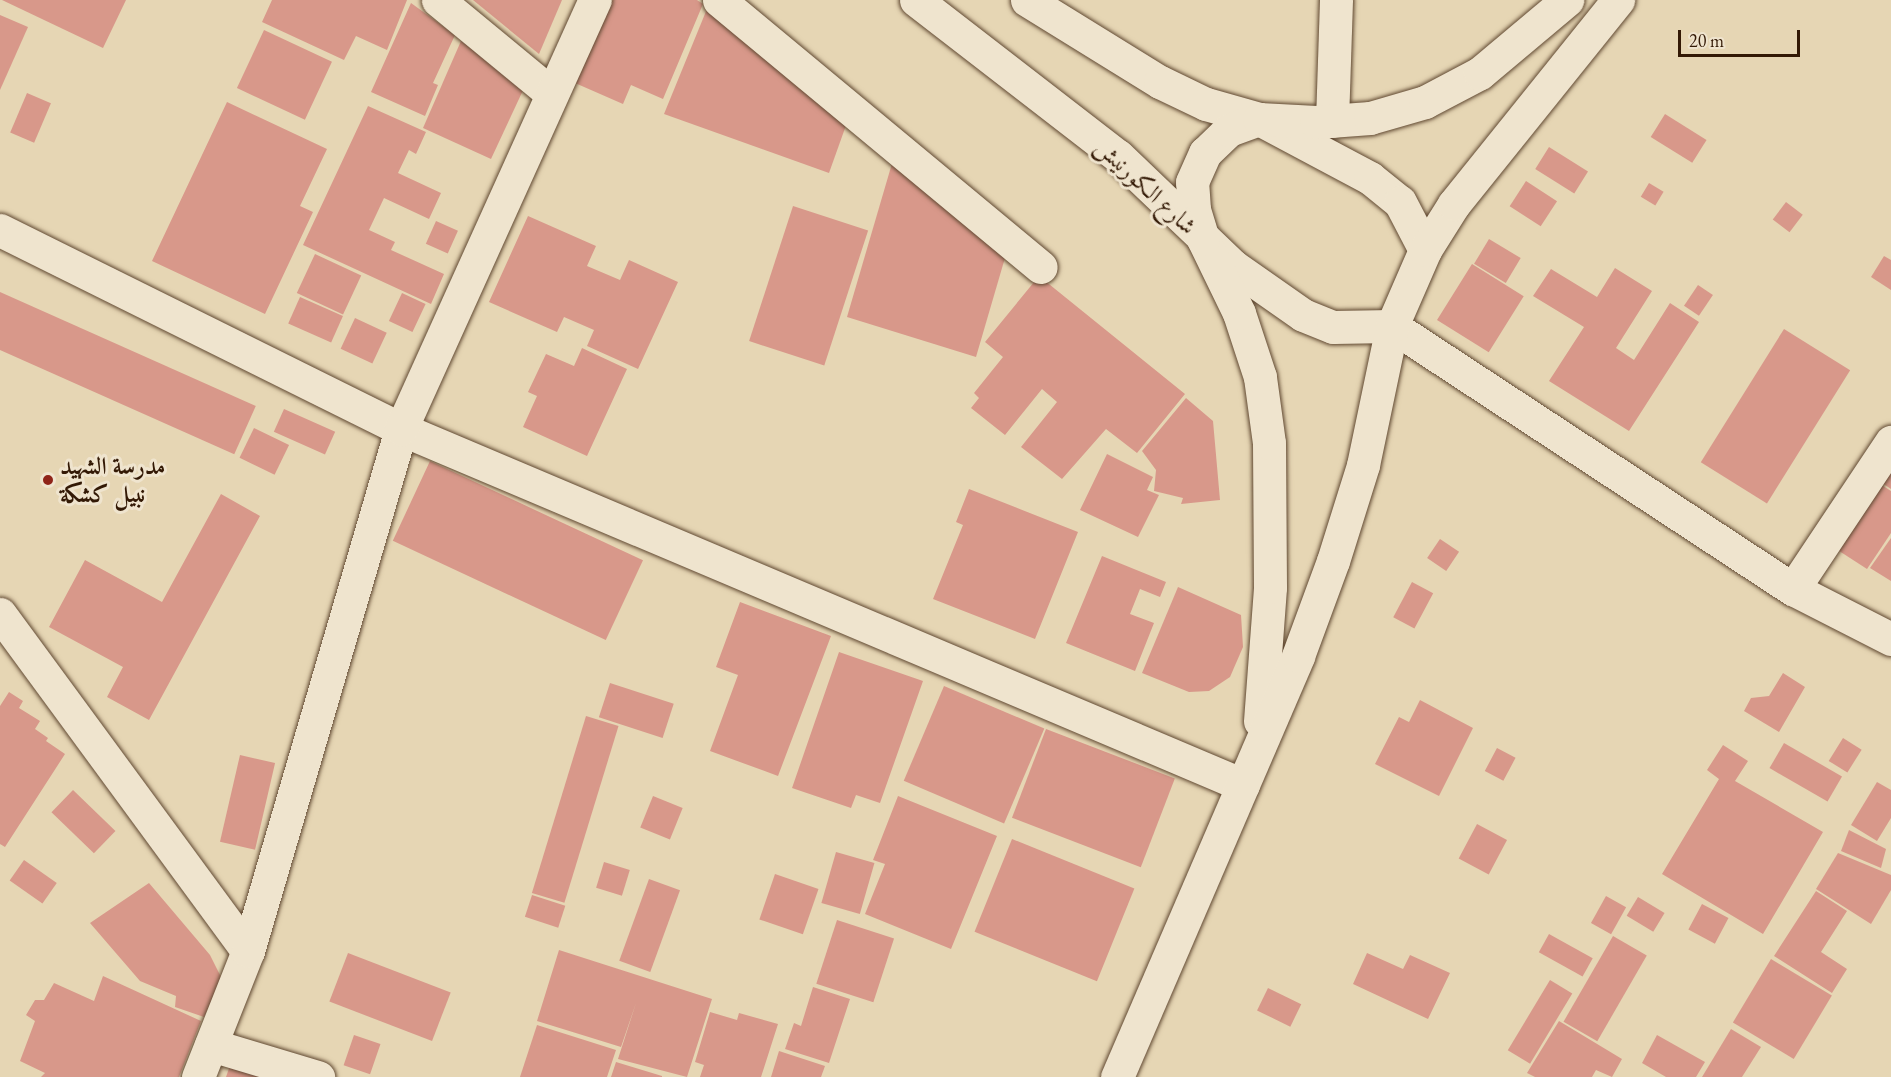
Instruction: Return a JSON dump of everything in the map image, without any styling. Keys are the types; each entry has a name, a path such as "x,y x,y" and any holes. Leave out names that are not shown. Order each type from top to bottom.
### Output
{"street":[{"path":"438,0 551,93"},
{"path":"198,1077 248,951 400,429 595,0"},
{"path":"719,0 1041,267"},
{"name":"شارع الكورنيش","path":"916,0 1118,156 1233,266 1303,315 1333,327 1362,329 1392,326"},
{"path":"1027,0 1160,82 1206,104 1259,119 1370,178 1400,202 1425,249"},
{"path":"1332,121 1336,0"},
{"path":"1258,748 1270,588 1269,443 1260,377 1239,313 1203,239 1194,209 1192,182 1205,153 1229,130 1259,119 1332,121 1370,118 1425,102 1480,73 1567,0"},
{"path":"1117,1077 1243,785 1333,561 1363,465 1392,326 1425,249 1454,204 1617,0"},
{"path":"0,230 400,429 1243,785"},
{"path":"1392,326 1793,589 1891,639"},
{"path":"1793,589 1891,442"},
{"path":"0,614 248,951"},
{"path":"211,1045 318,1077"}],"building":[{"path":"2,0 126,0 103,48"},
{"path":"272,0 407,0 387,50 356,36 344,60 262,22"},
{"path":"473,0 562,0 539,54"},
{"path":"611,0 697,0 703,4 663,99 631,85 623,104 575,83"},
{"path":"411,3 455,35 433,83 438,85 425,116 371,92"},
{"path":"709,4 849,117 829,173 664,114"},
{"path":"0,15 28,27 0,90"},
{"path":"264,30 332,62 305,120 237,88"},
{"path":"461,41 525,86 491,159 423,128"},
{"path":"27,93 51,103 34,143 10,133"},
{"path":"227,102 327,149 300,206 313,212 265,314 152,261"},
{"path":"368,106 426,132 416,154 409,150 398,173 441,193 429,219 384,198 369,230 395,242 391,250 444,274 431,304 303,245"},
{"path":"1665,114 1707,140 1692,163 1651,137"},
{"path":"1549,147 1588,171 1574,193 1535,169"},
{"path":"893,160 1007,251 976,357 847,317"},
{"path":"1526,181 1557,201 1541,226 1510,206"},
{"path":"1649,183 1664,192 1655,205 1641,197"},
{"path":"1786,202 1803,215 1790,232 1773,220"},
{"path":"793,206 868,230 824,365 749,341"},
{"path":"528,216 596,246 587,266 620,280 629,260 678,282 638,369 587,346 594,330 564,317 557,332 489,302"},
{"path":"436,221 458,231 448,254 426,244"},
{"path":"1489,239 1521,258 1506,283 1474,264"},
{"path":"315,254 361,276 343,315 297,293"},
{"path":"1884,256 1891,260 1891,290 1871,277"},
{"path":"1472,264 1524,296 1489,352 1437,320"},
{"path":"1615,268 1652,291 1616,348 1634,360 1670,303 1699,322 1629,431 1549,381 1584,327 1533,296 1551,269 1597,297"},
{"path":"1039,276 1185,394 1137,453 1106,429 1062,479 1021,447 1057,402 1042,389 1005,435 971,408 979,398 974,393 1003,357 985,342"},
{"path":"1698,285 1713,295 1699,316 1684,306"},
{"path":"0,292 256,406 234,454 0,350"},
{"path":"402,293 426,304 412,332 389,321"},
{"path":"300,297 343,316 331,343 288,323"},
{"path":"355,318 387,333 372,364 341,349"},
{"path":"1784,329 1850,370 1767,503 1701,462"},
{"path":"582,348 627,369 587,456 523,427 537,396 528,392 546,354 574,366"},
{"path":"1186,398 1213,421 1220,500 1181,504 1183,498 1154,491 1156,470 1142,451"},
{"path":"284,409 335,432 325,455 274,432"},
{"path":"254,428 289,445 275,475 240,458"},
{"path":"1107,454 1153,477 1147,490 1159,495 1138,537 1080,510"},
{"path":"1891,456 1891,489 1876,479"},
{"path":"430,461 643,560 606,640 393,541"},
{"path":"1877,482 1891,491 1891,533 1867,569 1833,547"},
{"path":"969,489 1078,532 1035,639 933,599 963,525 956,522"},
{"path":"221,494 260,516 149,720 107,697 123,667 49,627 85,560 162,602"},
{"path":"1891,538 1891,581 1870,568"},
{"path":"1440,539 1459,552 1446,571 1427,558"},
{"path":"1102,556 1166,582 1160,597 1140,589 1130,614 1154,623 1135,671 1066,643"},
{"path":"1412,582 1433,593 1414,629 1393,617"},
{"path":"1178,587 1241,615 1243,647 1230,677 1209,691 1189,692 1142,673"},
{"path":"740,602 831,636 778,776 710,751 738,675 716,667"},
{"path":"839,652 923,681 880,803 856,795 851,808 792,788"},
{"path":"1783,673 1805,687 1779,732 1744,711 1751,698 1769,696"},
{"path":"610,683 674,704 663,738 599,717"},
{"path":"944,686 1044,729 1004,823 904,781"},
{"path":"9,692 23,701 19,708 40,721 35,729 48,738 46,741 65,754 5,847 0,844 0,706"},
{"path":"1420,700 1473,728 1439,796 1375,764 1399,717 1409,722"},
{"path":"586,716 619,726 564,903 532,893"},
{"path":"1046,729 1175,778 1141,867 1012,818"},
{"path":"1843,738 1862,750 1847,773 1829,761"},
{"path":"1784,743 1842,776 1828,802 1770,768"},
{"path":"1723,745 1748,761 1735,781 1823,832 1763,934 1662,874 1719,779 1707,770"},
{"path":"1497,748 1516,758 1503,781 1485,771"},
{"path":"240,755 275,763 255,850 220,842"},
{"path":"1877,782 1891,790 1891,818 1877,841 1851,825"},
{"path":"73,790 115,831 94,853 51,812"},
{"path":"653,796 683,808 670,840 640,828"},
{"path":"898,796 997,836 951,949 865,914 885,864 873,860"},
{"path":"1477,824 1507,840 1489,874 1459,858"},
{"path":"1849,830 1886,849 1881,868 1841,851"},
{"path":"1012,839 1134,888 1097,981 975,932"},
{"path":"836,852 874,863 860,914 821,903"},
{"path":"1838,853 1891,875 1891,890 1871,924 1816,889"},
{"path":"24,860 57,883 42,903 10,880"},
{"path":"604,862 630,870 622,896 596,888"},
{"path":"775,874 818,889 803,934 759,919"},
{"path":"649,879 680,890 650,972 619,961"},
{"path":"149,883 210,955 222,979 204,1017 175,1007 176,996 140,981 90,923"},
{"path":"1816,891 1847,911 1821,952 1847,969 1832,993 1774,956"},
{"path":"532,895 565,906 558,928 525,917"},
{"path":"1606,896 1626,907 1611,934 1591,923"},
{"path":"1638,897 1665,913 1653,932 1627,916"},
{"path":"1702,904 1728,918 1715,944 1688,930"},
{"path":"837,920 894,939 873,1002 816,984"},
{"path":"1549,934 1593,958 1583,977 1539,952"},
{"path":"1613,936 1647,956 1597,1041 1564,1022"},
{"path":"559,950 712,999 687,1077 618,1059 636,1003 621,1047 537,1021"},
{"path":"348,953 451,992 432,1041 329,1002"},
{"path":"1367,953 1403,969 1410,955 1450,973 1428,1019 1353,984"},
{"path":"1771,959 1832,996 1794,1059 1733,1022"},
{"path":"103,976 201,1021 179,1077 41,1077 45,1073 20,1061 35,1021 26,1015 35,1000 44,1000 54,983 94,1001"},
{"path":"1550,980 1572,993 1530,1064 1508,1050"},
{"path":"813,987 850,999 829,1063 785,1049 794,1023 801,1026"},
{"path":"1268,988 1301,1004 1290,1027 1257,1010"},
{"path":"710,1012 737,1020 739,1013 778,1024 761,1077 700,1077 704,1065 695,1062"},
{"path":"1559,1021 1622,1059 1612,1077 1596,1070 1592,1077 1535,1077 1527,1073"},
{"path":"537,1025 616,1050 607,1077 520,1077"},
{"path":"1731,1029 1761,1047 1742,1077 1702,1077"},
{"path":"354,1035 380,1044 370,1074 344,1065"},
{"path":"1657,1035 1705,1062 1696,1077 1666,1077 1642,1063"},
{"path":"779,1051 825,1066 821,1077 771,1077"},
{"path":"233,1057 292,1077 226,1077"},
{"path":"616,1062 662,1076 662,1077 611,1077"}],"place":[{"name":"مدرسة الشهيد نبيل كشكة","path":"48,480"}]}
